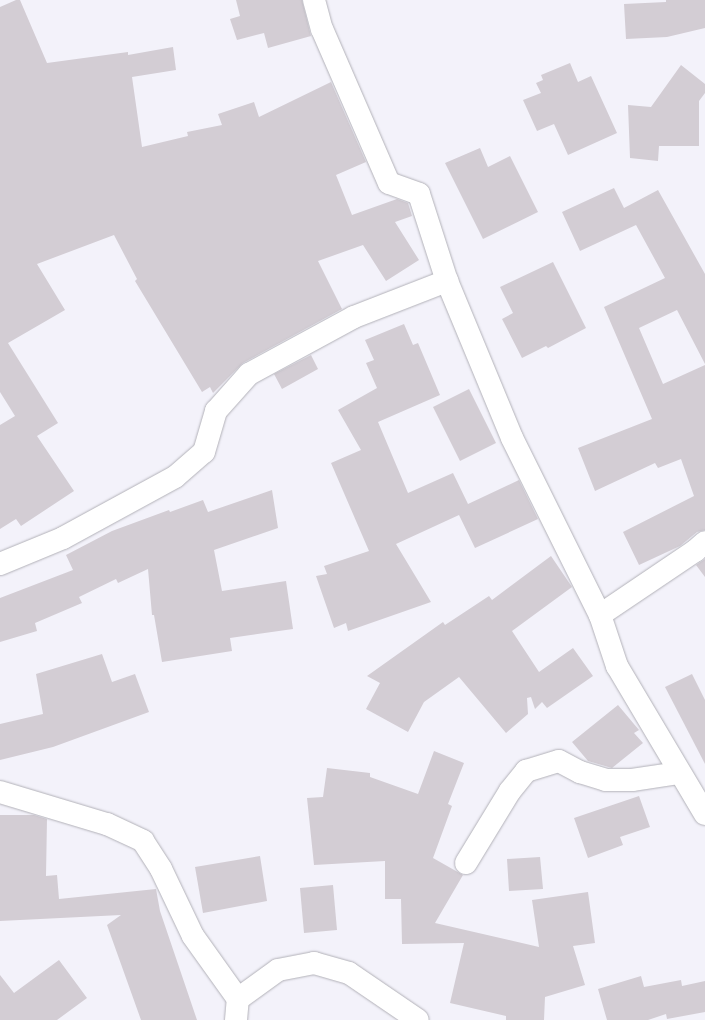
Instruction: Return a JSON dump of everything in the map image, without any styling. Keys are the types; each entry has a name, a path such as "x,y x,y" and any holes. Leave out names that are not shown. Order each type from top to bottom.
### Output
{"street":[{"path":"314,0 322,29 389,183 419,194 447,281 512,438 600,615 617,666 705,814"},
{"path":"0,564 63,538 175,477 204,452 216,411 249,374 354,317 447,281"},
{"path":"600,615 695,551 705,542"},
{"path":"466,863 510,791 526,771 559,761 580,772 606,780 632,780 679,772"},
{"path":"0,792 107,824 143,841 162,868 193,936 238,999 236,1020"},
{"path":"238,999 278,970 314,963 349,973 418,1020"}],"building":[{"path":"16,0 20,0 47,63 128,52 128,55 173,47 176,70 132,77 142,147 188,136 187,132 222,125 218,114 254,102 259,117 331,82 366,162 336,175 352,215 397,199 408,203 412,216 395,222 419,260 386,281 363,245 318,261 342,309 243,363 213,393 210,387 202,392 135,281 137,279 114,235 37,264 65,310 8,343 58,423 37,436 74,491 21,526 16,519 0,529 0,425 15,416 0,392 0,7"},
{"path":"236,0 302,0 311,36 268,48 264,33 237,40 230,19 240,16"},
{"path":"666,0 705,0 705,28 667,37 626,39 624,4 666,2"},
{"path":"570,63 578,82 591,76 617,133 568,155 554,124 537,131 523,100 541,93 536,83 543,80 541,75"},
{"path":"681,65 705,84 705,93 699,101 699,146 659,146 658,161 630,158 628,105 651,107"},
{"path":"480,148 488,167 510,156 538,212 483,239 445,163"},
{"path":"614,188 624,208 658,190 705,274 705,364 677,310 639,328 663,384 705,365 705,530 697,532 680,546 639,565 623,532 694,496 681,459 658,468 655,463 595,491 578,448 652,419 604,307 665,278 636,225 580,251 562,212"},
{"path":"553,262 586,328 548,348 546,346 522,358 502,319 513,313 500,287"},
{"path":"404,324 413,345 418,343 440,395 378,422 408,493 453,473 468,504 519,480 538,519 475,548 459,515 396,544 431,602 348,631 346,623 334,628 316,576 327,574 324,566 369,551 331,463 361,450 338,410 377,388 366,363 374,360 365,340"},
{"path":"311,355 318,369 282,389 274,374"},
{"path":"469,389 496,443 460,461 433,407"},
{"path":"272,490 278,528 214,550 222,591 286,581 293,629 230,638 232,651 162,662 154,615 152,615 148,569 118,583 116,579 79,597 82,603 35,623 37,631 0,642 0,598 73,570 66,555 112,531 169,510 170,512 203,500 208,512"},
{"path":"551,556 572,587 512,631 539,672 573,648 593,676 547,708 542,702 535,709 531,697 527,698 528,714 506,733 459,677 424,702 408,732 366,709 380,683 367,676 443,622 445,625 489,596 492,600"},
{"path":"705,559 705,577 696,565"},
{"path":"102,654 112,682 135,674 149,712 53,747 0,760 0,724 43,714 36,674"},
{"path":"692,674 705,700 705,764 665,687"},
{"path":"618,705 639,730 634,733 643,743 612,768 588,761 572,742"},
{"path":"434,751 464,763 448,804 452,806 433,858 463,875 435,923 539,947 532,900 588,892 595,943 573,946 585,985 545,997 544,1020 506,1020 506,1016 450,1003 464,943 402,944 401,899 385,899 385,861 314,865 307,798 323,797 327,768 370,773 370,777 418,794"},
{"path":"639,796 650,827 620,837 623,845 588,858 574,818"},
{"path":"0,815 34,815 47,819 46,876 57,875 59,899 156,889 160,911 197,1020 141,1020 107,925 121,915 0,921"},
{"path":"260,856 267,901 203,913 195,867"},
{"path":"540,857 543,889 509,891 507,859"},
{"path":"333,885 337,930 304,933 300,888"},
{"path":"59,960 87,998 57,1020 0,1020 0,975 14,993"},
{"path":"641,976 644,987 681,980 682,986 705,981 705,1012 667,1019 666,1014 648,1020 607,1020 598,989"}]}
